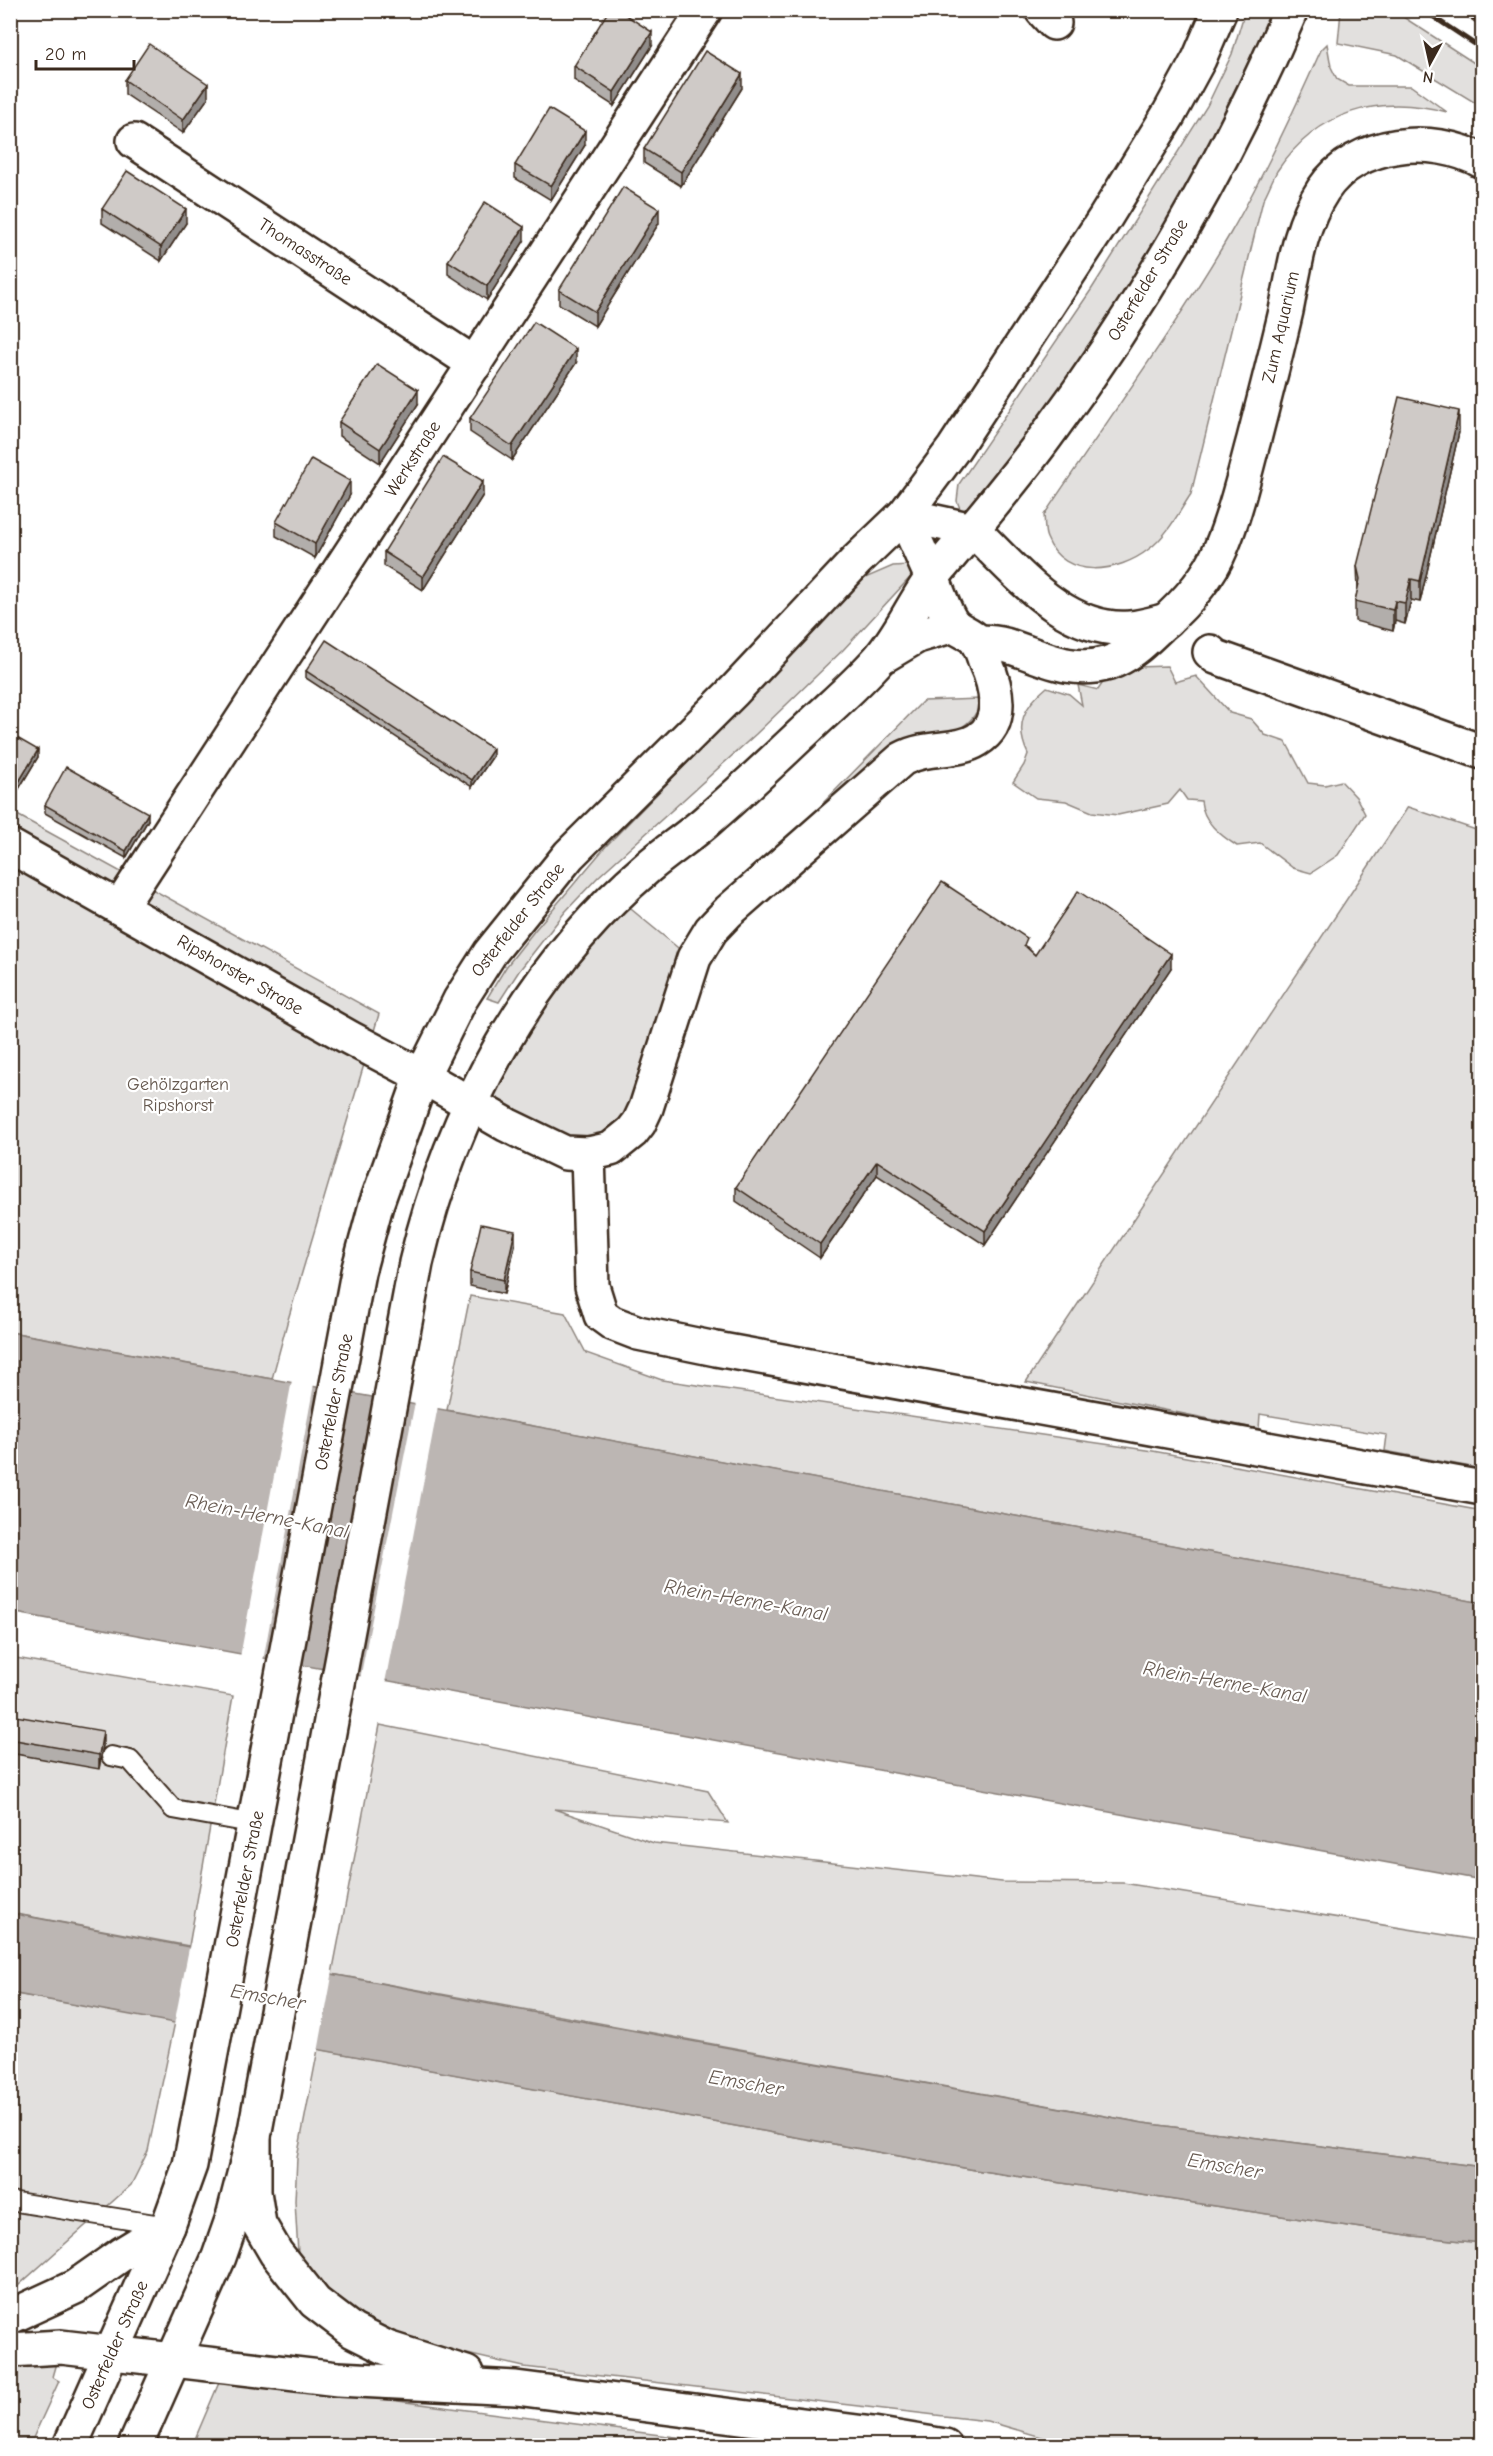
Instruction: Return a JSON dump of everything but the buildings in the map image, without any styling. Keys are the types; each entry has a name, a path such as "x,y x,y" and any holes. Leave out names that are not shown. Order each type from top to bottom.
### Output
{"main road":[{"name":"Werkstraße","path":"120,907 705,10"},
{"name":"Osterfelder Straße","path":"70,2445 168,2226 190,2165 256,1824 358,1272 376,1205 422,1076 460,1000 490,953 569,855 741,684 857,560 904,515 954,448 1105,218 1169,114 1199,59 1220,10"},
{"name":"Osterfelder Straße","path":"135,2445 175,2360 219,2257 233,2217 256,2123 399,1350 426,1220 445,1164 470,1104 487,1071 533,996 575,939 647,868 708,820 881,657 932,578 973,530 1050,431 1128,316 1177,237 1224,150 1291,10"},
{"name":"Thomasstraße","path":"134,141 475,364"},
{"name":"Zum Aquarium","path":"966,633 1003,644 1033,657 1071,667 1092,667 1128,654 1167,620 1186,601 1221,549 1239,495 1280,336 1301,238 1323,190 1339,172 1362,158 1391,147 1408,144 1459,150 1482,161"},
{"path":"904,515 973,530 1029,585 1067,614 1091,622 1128,628 1167,620"},
{"path":"470,1104 565,1153 588,1154 611,1149 632,1132 646,1108 691,966 711,930 729,911 902,759 924,750 966,745 986,734 994,717 996,688 932,578 904,515"},
{"path":"881,657 917,636 966,633"},
{"path":"1210,652 1216,657 1482,752"},
{"name":"Ripshorster Straße","path":"10,846 470,1104"},
{"path":"588,1154 592,1286 601,1315 624,1329 716,1349 1482,1488"},
{"path":"256,2123 254,2192 259,2224 276,2253 315,2302 353,2331 387,2348 516,2388"},
{"path":"10,2317 75,2287 122,2254 168,2226"},
{"path":"10,2350 61,2347 338,2379 516,2388 945,2445"}],"lane":[{"path":"111,1756 130,1760 173,1809 256,1824"},
{"path":"10,2201 168,2226"}],"green space":[{"path":"1245,11 1273,11 1201,159 1151,253 1058,392 970,510 961,511 957,501 959,484 1091,290 1207,106 1232,54"},
{"path":"1341,11 1394,11 1482,68 1482,107 1397,55 1338,43"},
{"path":"1327,44 1331,67 1337,79 1349,86 1411,86 1447,112 1398,105 1352,112 1331,121 1293,150 1277,171 1263,200 1191,494 1155,544 1137,557 1123,563 1093,569 1079,567 1066,561 1055,552 1047,538 1044,515 1162,341 1230,234 1278,144 1321,50"},
{"path":"910,565 917,570 843,650 756,734 598,877 565,912 519,971 499,1002 487,998 506,967 535,930 607,845 736,709 796,650 858,581 893,566"},
{"path":"1167,666 1175,682 1196,676 1230,713 1251,719 1265,735 1286,742 1308,783 1325,785 1341,781 1356,797 1365,814 1338,855 1311,873 1293,868 1260,843 1237,846 1209,822 1202,809 1201,801 1187,800 1180,790 1168,804 1118,815 1092,812 1066,801 1036,798 1013,782 1028,754 1022,734 1024,717 1032,701 1047,687 1069,694 1082,705 1078,685 1098,690 1110,672 1137,667"},
{"path":"980,699 977,712 959,729 910,737 881,758 830,808 824,802 923,701"},
{"path":"1408,807 1482,832 1482,1469 1385,1451 1387,1435 1260,1414 1259,1429 1026,1382"},
{"name":"Gehölzgarten Ripshorst","path":"10,811 379,1014 272,1379 11,1332"},
{"path":"620,900 689,957 637,1122 586,1155 474,1104"},
{"path":"470,1296 565,1313 586,1353 662,1380 1153,1451 1482,1511 1482,1603 447,1410"},
{"path":"10,1657 233,1696 189,1946 11,1913"},
{"path":"380,1725 708,1791 728,1823 554,1809 654,1843 1002,1882 1123,1883 1482,1941 1482,2167 1143,2123 332,1974"},
{"path":"11,1993 175,2022 148,2151 131,2185 11,2292"},
{"path":"318,2049 975,2170 1414,2236 1482,2243 1482,2445 1069,2445 987,2421 524,2367 415,2342 340,2304 298,2253 295,2201 297,2158"},
{"path":"11,2362 56,2363 52,2377 59,2381 33,2438 11,2440"},
{"path":"221,2378 737,2445 192,2446"}],"water":[{"name":"Rhein-Herne-Kanal","path":"10,1332 561,1431 1482,1603 1482,1880 11,1612"},
{"name":"Emscher","path":"10,1913 537,2013 1143,2123 1482,2167 1482,2243 1414,2236 975,2170 11,1993"}],"pier":[{"path":"292,1380 314,1384 263,1661 240,1657"},
{"path":"415,1402 438,1406 385,1683 360,1679"},
{"path":"190,1943 333,1971 318,2052 174,2025"}],"railway":[{"path":"1423,10 1482,49"},
{"path":"1460,10 1482,25"}]}
